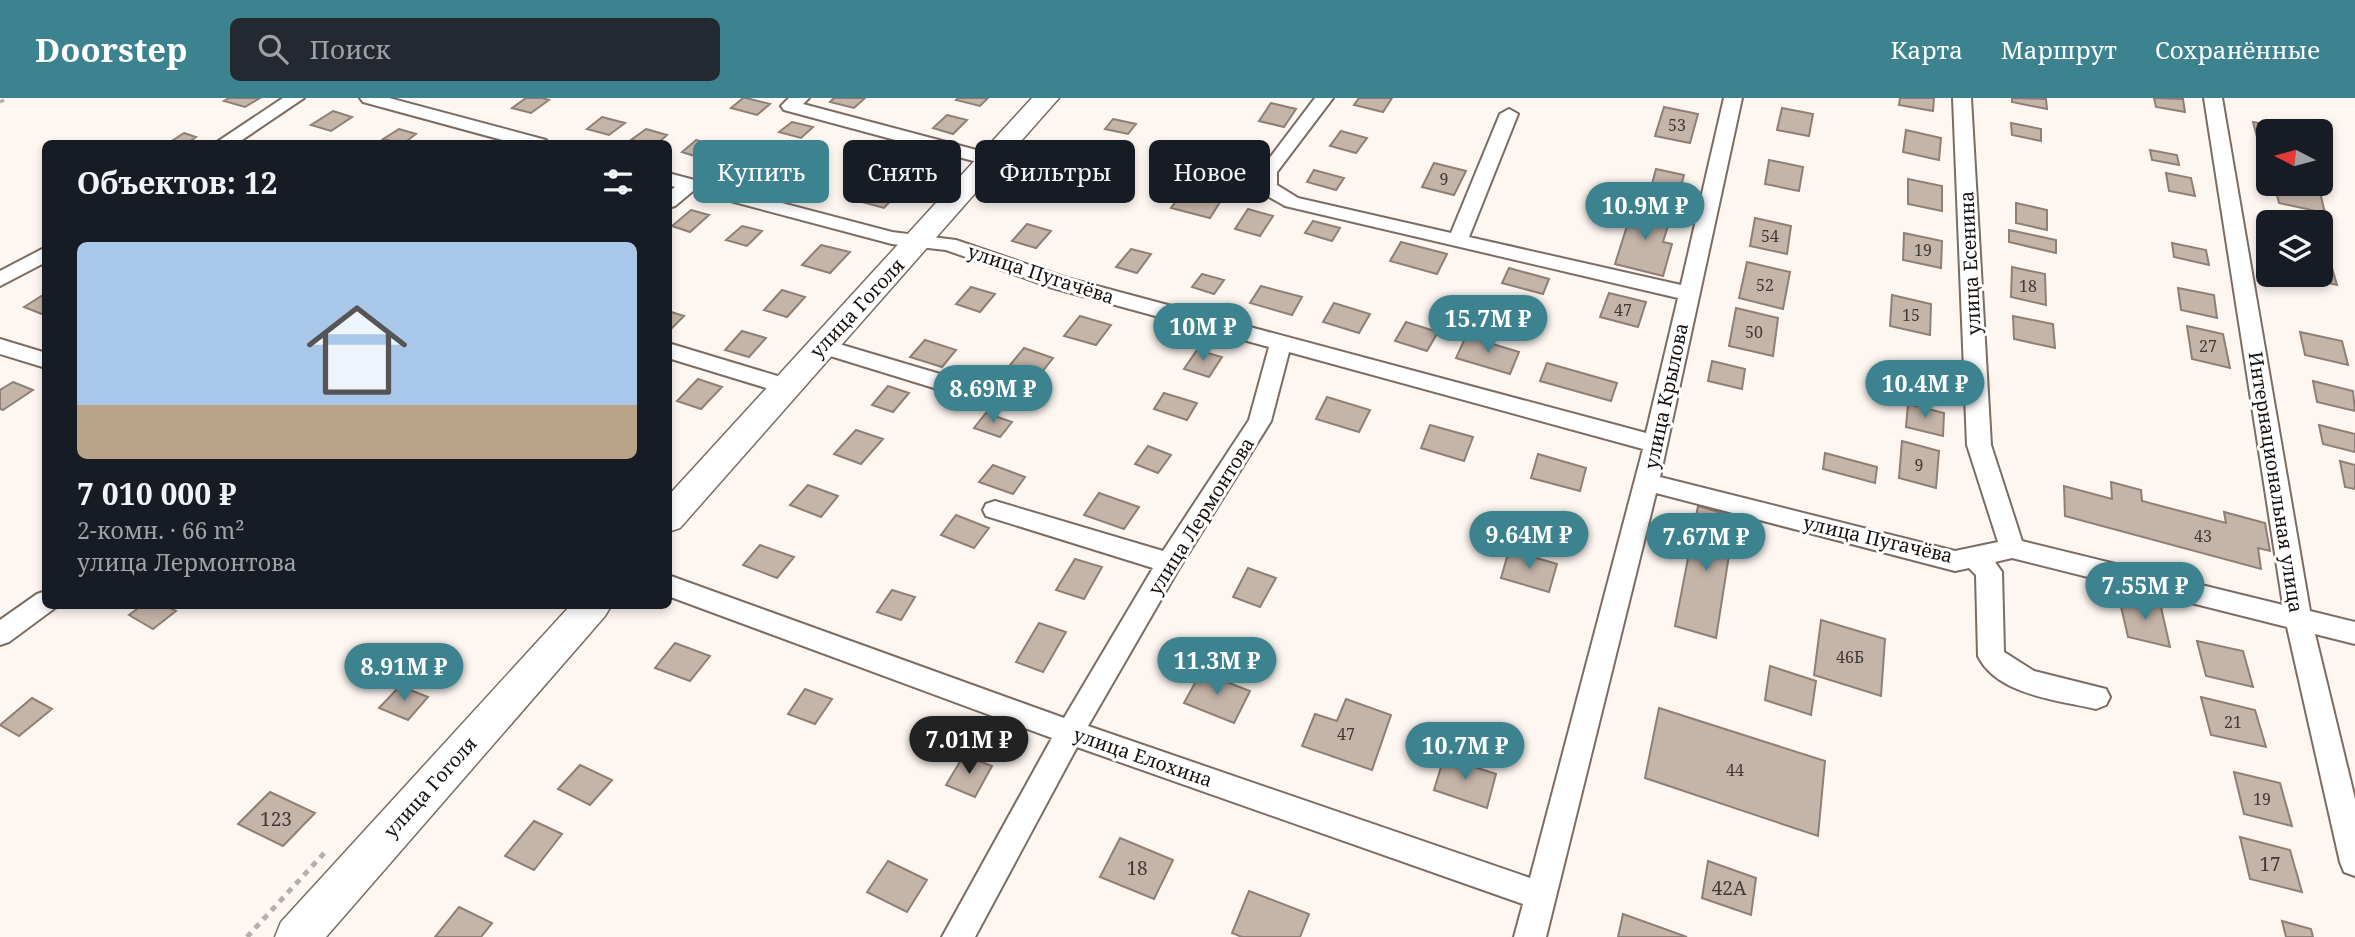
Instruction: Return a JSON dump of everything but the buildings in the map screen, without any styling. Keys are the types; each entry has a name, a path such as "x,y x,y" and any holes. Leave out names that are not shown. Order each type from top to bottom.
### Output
{"street":[{"path":"229,140 295,98"},
{"path":"369,98 495,138"},
{"path":"800,98 790,106 975,155"},
{"name":"улица Гоголя","path":"1009,140 1046,98"},
{"path":"1324,98 1268,172 1267,187 1292,202 1689,295"},
{"name":"улица Крылова","path":"1530,937 1647,482 1733,98"},
{"name":"улица Есенина","path":"1962,98 1979,445 2012,548"},
{"name":"Интернациональная улица","path":"2213,98 2298,618 2355,862"},
{"path":"1457,241 1509,114"},
{"name":"улица Гоголя","path":"672,514 975,179"},
{"name":"улица Пугачёва","path":"672,180 892,238 921,240 975,251 1060,283 1656,444"},
{"path":"672,199 689,185"},
{"path":"0,280 42,255"},
{"name":"улица Лермонтова","path":"958,937 1070,732 1169,563 1260,421 1281,343"},
{"path":"0,346 42,359"},
{"path":"822,346 986,396"},
{"path":"672,351 786,386"},
{"name":"улица Пугачёва","path":"1647,482 1955,561 2012,548 2355,633"},
{"path":"995,510 1169,563"},
{"path":"1974,557 1989,572 1991,656 2001,669 2030,681 2096,697"},
{"name":"улица Елохина","path":"672,586 1070,732 1541,896"},
{"path":"0,634 42,604"},
{"name":"улица Гоголя","path":"297,937 589,609"}],"path":[{"path":"0,102 8,98"}]}
